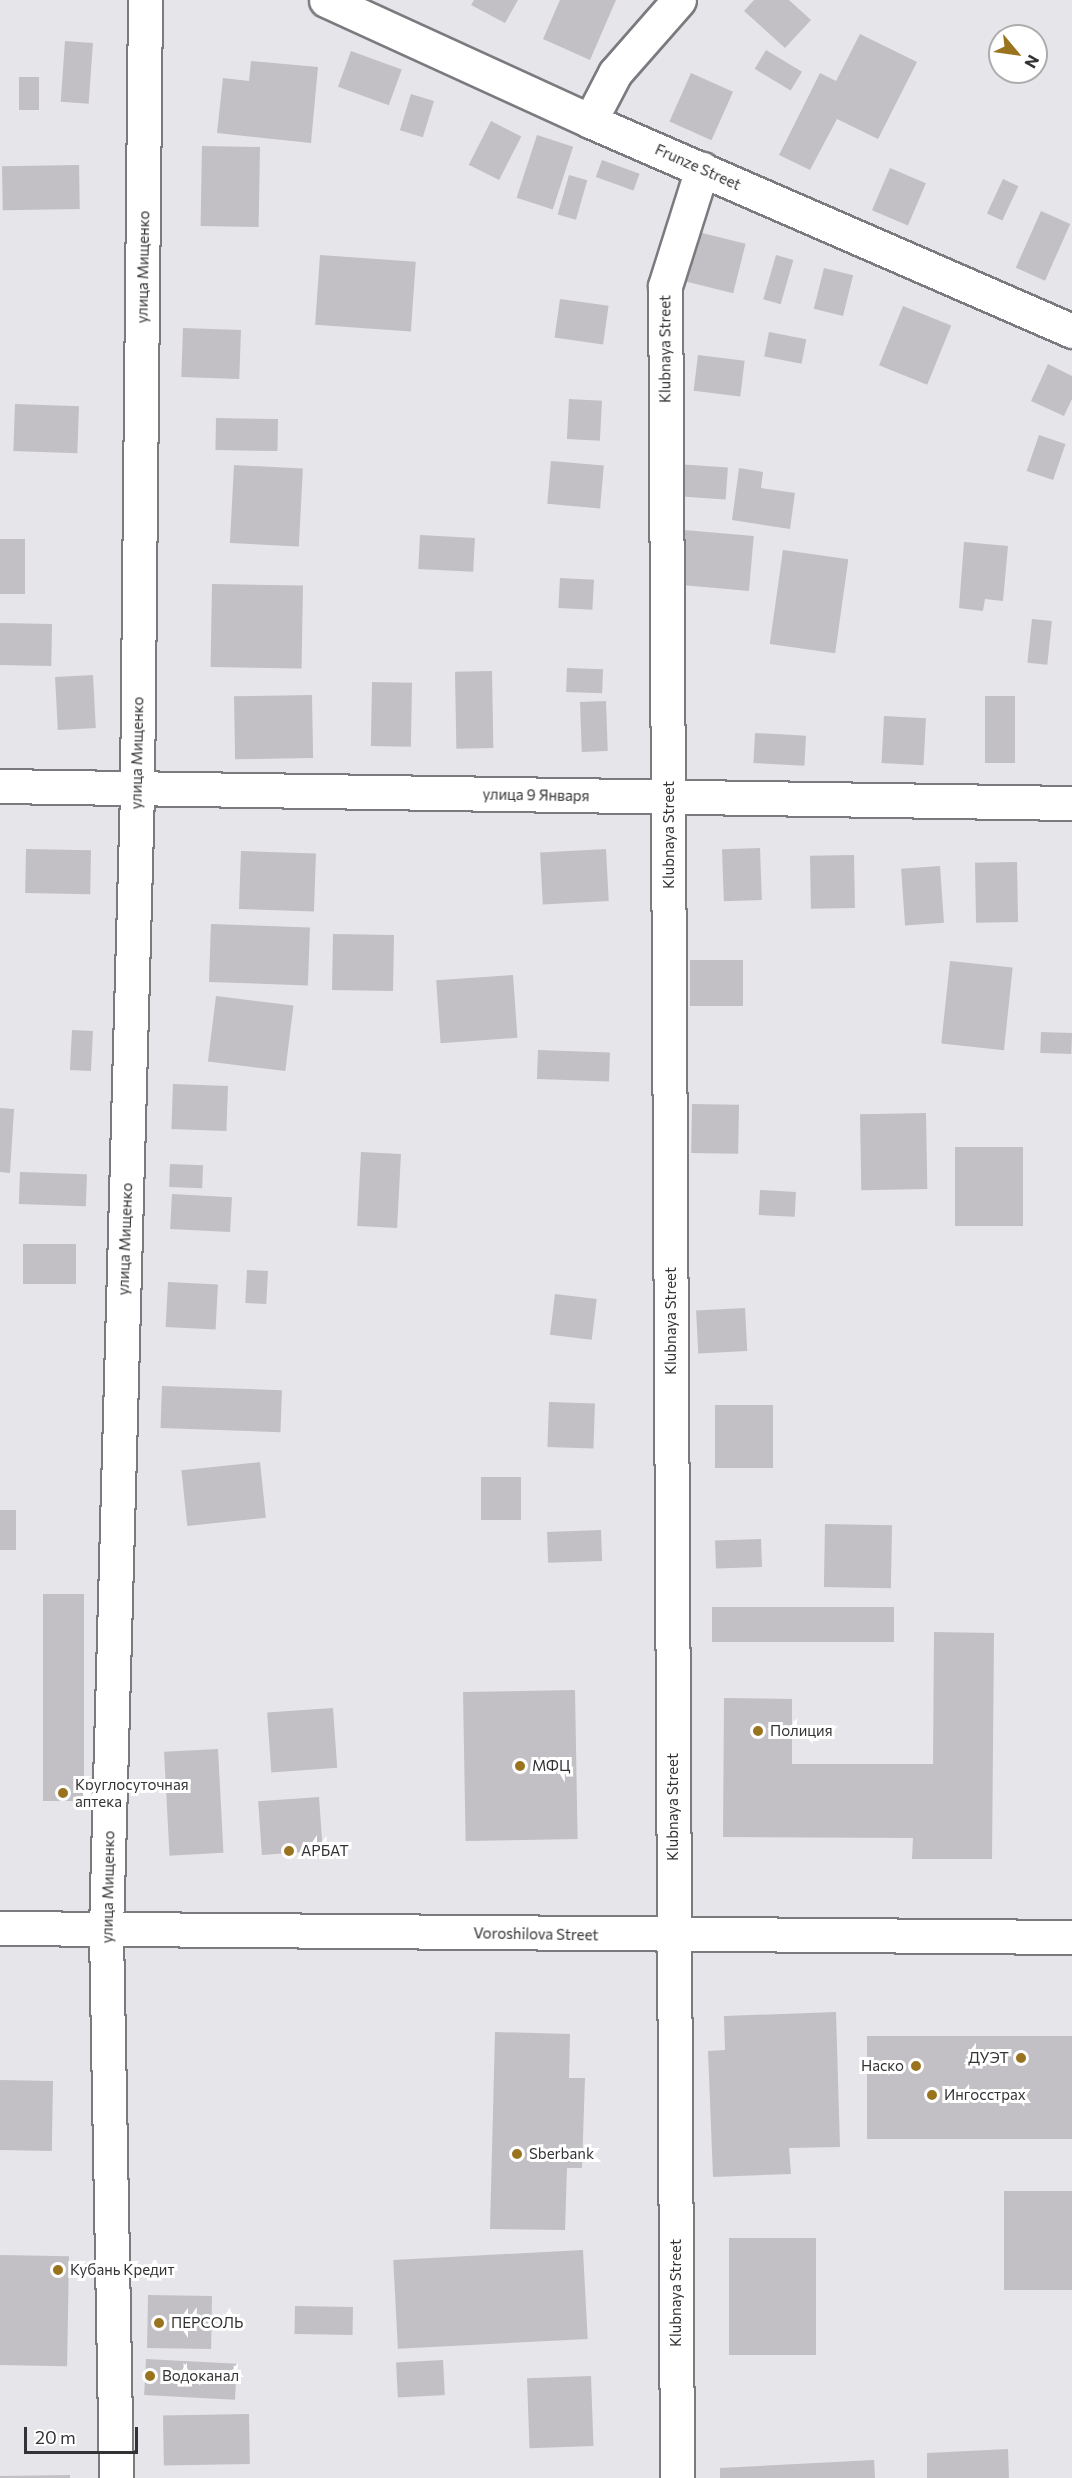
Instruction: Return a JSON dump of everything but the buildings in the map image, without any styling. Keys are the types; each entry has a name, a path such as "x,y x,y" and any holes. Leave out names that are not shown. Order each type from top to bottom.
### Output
{"street":[{"name":"улица Мищенко","path":"116,2478 106,1930 137,789 146,0"},
{"name":"Frunze Street","path":"326,0 590,121 1072,331"},
{"path":"590,121 615,73 679,0"},
{"name":"Klubnaya Street","path":"677,2478 665,286 702,169"},
{"name":"улица 9 Января","path":"0,786 1072,803"},
{"name":"Voroshilova Street","path":"0,1928 1072,1937"}],"place":[{"name":"Полиция","path":"758,1731"},
{"name":"МФЦ","path":"520,1766"},
{"name":"Круглосуточная аптека","path":"63,1793"},
{"name":"АРБАТ","path":"289,1851"},
{"name":"ДУЭТ","path":"1021,2058"},
{"name":"Наско","path":"916,2066"},
{"name":"Ингосстрах","path":"932,2095"},
{"name":"Sberbank","path":"517,2154"},
{"name":"Кубань Кредит","path":"58,2270"},
{"name":"ПЕРСОЛЬ","path":"159,2323"},
{"name":"Водоканал","path":"150,2376"}]}
